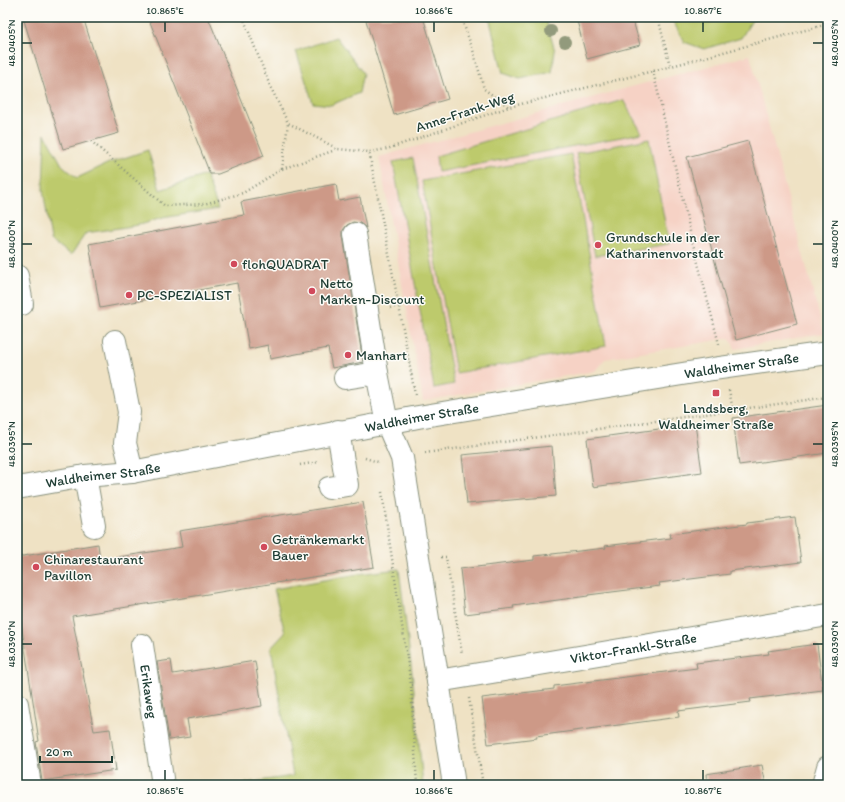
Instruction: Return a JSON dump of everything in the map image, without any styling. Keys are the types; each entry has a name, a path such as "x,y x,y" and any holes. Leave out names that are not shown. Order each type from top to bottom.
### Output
{"street":[{"path":"355,234 377,373 387,423 402,458 454,785"},
{"path":"17,276 22,304 17,305"},
{"path":"115,341 129,412 125,443 132,472"},
{"name":"Waldheimer Straße","path":"17,488 85,476 132,472 338,431 418,417 713,369 828,353"},
{"path":"345,378 377,373"},
{"path":"329,488 347,485 338,431"},
{"path":"85,476 94,526"},
{"name":"Viktor-Frankl-Straße","path":"438,681 828,615"},
{"name":"Erikaweg","path":"142,645 163,785"},
{"path":"17,704 30,785"},
{"path":"823,785 828,767"}],"path":[{"path":"243,17 270,86 288,123 282,169"},
{"path":"461,17 474,53 484,89 509,107"},
{"path":"658,17 670,66"},
{"name":"Anne-Frank-Weg","path":"338,149 369,152 387,149 509,107 828,24"},
{"path":"653,70 692,240 718,341"},
{"path":"288,123 338,149"},
{"path":"91,141 165,206 204,204 242,193 282,169 338,149"},
{"path":"369,152 400,306 418,417"},
{"path":"420,454 828,397"},
{"path":"417,785 411,685 438,681"}],"shaded area":[{"name":"Grundschule in der Katharinenvorstadt","path":"750,55 824,333 735,349 730,338 605,359 595,371 423,401 379,157"}],"green space":[{"path":"489,17 545,17 555,51 552,72 520,79 503,73"},
{"path":"671,17 754,17 741,38 704,49 684,42"},
{"path":"336,37 363,73 359,93 331,105 313,103 296,51"},
{"path":"623,100 642,133 438,172 436,156"},
{"path":"45,134 62,165 77,178 109,163 148,150 160,190 206,175 218,209 162,218 139,225 86,233 71,255 51,240 43,190"},
{"path":"649,139 669,244 595,256 576,153"},
{"path":"571,154 606,346 456,373 422,181"},
{"path":"413,158 454,384 434,388 393,162"},
{"path":"399,569 413,681 423,785 246,785 246,783 293,776 271,648 285,633 274,589 358,574"}],"building":[{"path":"23,17 83,17 119,133 63,149"},
{"path":"148,17 208,17 264,156 218,174 210,174"},
{"path":"365,17 423,17 448,99 394,115"},
{"path":"576,17 632,17 640,45 587,59"},
{"path":"748,141 797,324 736,340 687,157"},
{"path":"336,184 339,201 360,197 366,228 360,223 353,222 347,225 343,230 363,362 332,368 328,348 270,359 268,345 249,349 237,283 100,308 89,244 244,215 241,202"},
{"path":"828,405 828,453 739,465 733,418"},
{"path":"695,424 702,472 593,487 587,439"},
{"path":"552,446 556,496 467,504 462,455"},
{"path":"363,502 374,567 72,616 94,731 110,729 116,770 42,781 36,742 39,741 17,596 17,557 98,544 100,560 182,547 179,531"},
{"path":"795,517 801,562 730,571 730,574 659,583 660,586 588,595 513,606 514,608 465,614 460,569 534,560 534,556 606,548 605,546 671,538 670,534"},
{"path":"817,644 823,690 750,699 751,702 678,711 679,717 536,736 537,738 488,744 482,698 554,689 554,686 697,668 696,663 769,654 768,651"},
{"path":"171,660 173,674 255,661 262,706 187,719 190,737 169,740 157,662"},
{"path":"762,765 766,785 707,785 706,774"}],"place":[{"name":"Grundschule in der Katharinenvorstadt","path":"598,245"},
{"name":"flohQUADRAT","path":"234,264"},
{"name":"Netto Marken-Discount","path":"312,291"},
{"name":"PC-SPEZIALIST","path":"129,295"},
{"name":"Manhart","path":"348,355"},
{"name":"Landsberg, Waldheimer Straße","path":"716,393"},
{"name":"Getränkemarkt Bauer","path":"264,547"},
{"name":"Chinarestaurant Pavillon","path":"36,567"}]}
